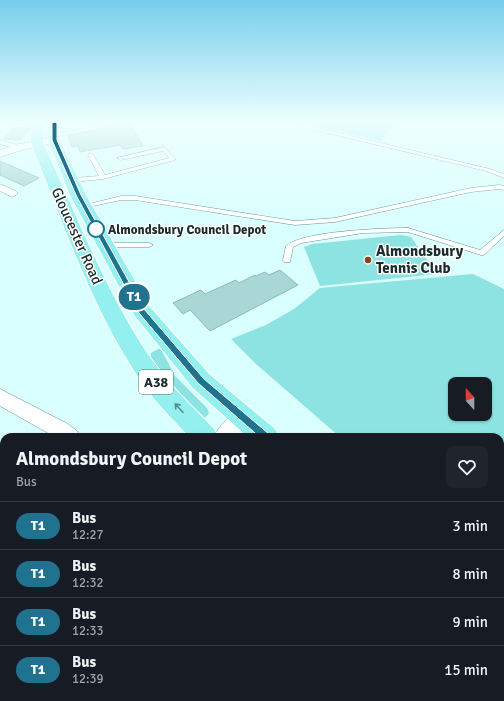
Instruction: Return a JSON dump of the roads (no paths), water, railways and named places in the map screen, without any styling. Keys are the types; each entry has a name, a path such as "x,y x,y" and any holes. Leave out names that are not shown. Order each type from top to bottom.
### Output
{"main road":[{"name":"Gloucester Road","path":"51,156 99,286 116,320 152,378 201,433"},
{"name":"Gloucester Road","path":"59,156 79,182 84,206 142,311 201,381 262,433"}],"street":[{"path":"0,397 65,433"},
{"path":"228,433 243,416"}],"lane":[{"path":"92,156 102,177"},
{"path":"120,158 131,156"},
{"path":"79,182 173,159 170,156"},
{"path":"427,156 488,170 504,176"},
{"path":"84,206 121,198 135,198 295,223 335,220 471,190 504,188"},
{"path":"287,260 290,246 300,241 362,231 408,230 481,253 504,232"},
{"path":"105,245 148,245"}],"place":[{"name":"Almondsbury Council Depot","path":"96,229"},
{"name":"Almondsbury Tennis Club","path":"368,260"}]}
